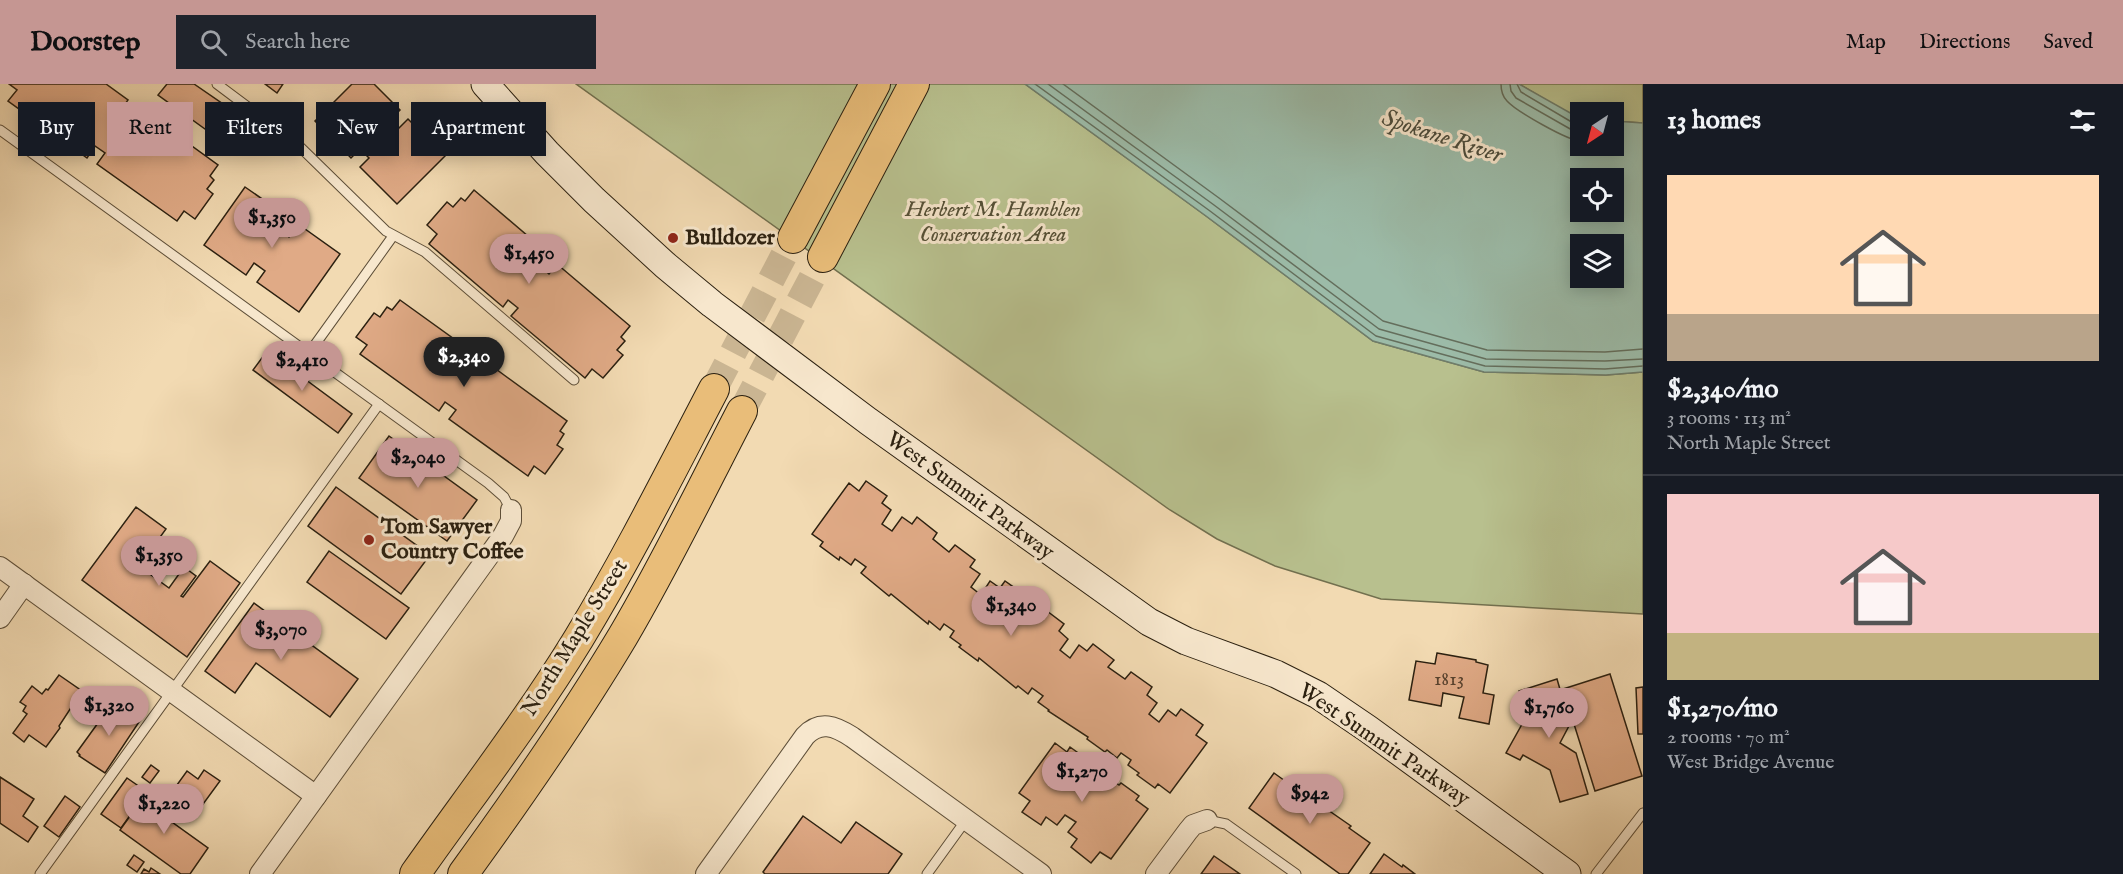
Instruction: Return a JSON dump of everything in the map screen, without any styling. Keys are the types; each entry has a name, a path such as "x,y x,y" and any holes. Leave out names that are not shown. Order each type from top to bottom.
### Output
{"main road":[{"path":"794,238 875,84"},
{"path":"823,257 914,84"},
{"name":"North Maple Street","path":"415,874 515,734 578,639 641,531 714,389"},
{"name":"North Maple Street","path":"463,874 547,755 624,635 742,411"}],"street":[{"name":"West Summit Parkway","path":"485,84 561,167 665,265 741,327 868,422 1149,622 1186,641 1276,674 1318,695 1567,874"},
{"path":"260,874 503,536 511,520 511,510"},
{"path":"0,567 316,796"},
{"path":"0,618 24,584"},
{"path":"706,874 804,736 822,726 834,727 852,737 1041,874"},
{"path":"1156,874 1193,825 1207,820"}],"lane":[{"path":"218,84 296,143 368,215 393,236 425,252 574,380"},
{"path":"0,130 498,491 511,510"},
{"path":"309,353 393,236"},
{"path":"40,874 379,404"},
{"path":"1596,874 1643,813"},
{"path":"927,874 966,820"},
{"path":"1207,820 1226,824 1296,874"}],"green space":[{"name":"Herbert M. Hamblen Conservation Area","path":"576,84 1025,84 1373,341 1484,372 1606,375 1643,372 1643,614 1381,599 1275,566 1217,539 1170,510"},
{"path":"1519,84 1643,84 1643,123 1624,122 1624,102 1570,102 1570,114"}],"water":[{"name":"Spokane River","path":"1025,84 1519,84 1570,113 1570,156 1624,156 1624,122 1643,123 1643,372 1606,375 1484,372 1373,341"}],"building":[{"path":"9,84 106,84 128,100 127,102 107,102 107,156 193,156 193,147 218,165 210,176 214,180 207,189 213,194 195,219 184,211 177,221 97,164 105,153 95,146 95,102 18,102 18,108 8,101 17,90"},
{"path":"167,84 194,84 220,102 205,102 205,129 193,120 193,102 168,102 158,95"},
{"path":"265,84 283,84 277,93"},
{"path":"352,84 374,84 392,102 334,102"},
{"path":"408,119 411,122 411,156 445,156 397,204 360,167 369,158 367,156 399,156 399,128"},
{"path":"245,187 288,217 279,229 289,237 298,224 340,254 299,312 257,282 265,271 254,263 246,275 204,245"},
{"path":"474,190 549,254 539,265 549,274 557,264 630,326 621,337 625,341 617,350 623,355 603,378 592,369 585,378 511,316 518,308 508,300 503,307 429,244 437,234 427,225 447,202 453,207 461,198 465,201"},
{"path":"400,300 479,357 471,368 481,375 489,364 567,421 560,431 564,434 557,445 563,449 545,474 534,466 528,476 449,419 456,410 445,402 439,411 360,354 367,345 356,337 374,313 380,317 387,307 392,310"},
{"path":"267,351 352,414 338,433 253,370"},
{"path":"389,436 477,500 447,541 359,478"},
{"path":"866,481 887,496 882,503 891,510 882,524 892,531 902,517 912,524 917,517 937,533 933,539 949,552 955,545 975,560 970,567 980,574 971,587 981,595 990,581 1000,588 1005,581 1026,596 1021,603 1038,616 1043,608 1064,624 1059,631 1068,639 1060,650 1070,658 1079,645 1087,651 1093,644 1114,660 1108,667 1125,679 1131,672 1152,687 1147,695 1157,703 1149,714 1159,722 1168,710 1176,716 1181,709 1203,725 1196,735 1207,743 1170,793 1158,784 1155,788 1137,775 1139,773 1128,765 1131,760 1121,753 1117,758 1107,750 1105,752 1087,739 1088,737 1048,711 1038,702 1043,696 1032,688 1028,694 1018,686 1016,688 979,658 978,661 959,647 961,645 950,637 954,631 944,624 940,630 929,621 928,624 891,594 889,596 861,573 866,567 855,559 851,565 840,557 839,560 820,546 823,542 812,534 849,483 859,491"},
{"name":"Tom Sawyer Country Coffee","path":"336,487 430,555 401,594 308,526"},
{"path":"136,507 166,529 139,566 169,588 184,567 196,576 181,596 183,597 210,561 240,583 187,657 82,580"},
{"path":"329,551 409,608 386,639 307,582"},
{"path":"254,603 358,679 330,717 256,663 235,693 205,671"},
{"path":"1437,653 1476,660 1476,662 1488,665 1483,693 1494,695 1489,724 1459,718 1464,697 1443,693 1441,706 1409,700 1416,661 1435,664"},
{"path":"1610,674 1642,776 1595,791 1563,689"},
{"path":"59,675 82,691 46,747 29,735 24,742 13,733 27,714 23,711 26,706 20,702 32,686 42,694 46,689 48,690"},
{"path":"1557,679 1570,724 1560,743 1576,753 1588,794 1560,802 1550,770 1523,755 1520,760 1506,753 1526,717 1519,691"},
{"path":"1643,687 1643,734 1638,734 1636,688"},
{"path":"118,703 141,719 105,773 79,756 77,752 111,705 115,707"},
{"path":"1055,743 1067,752 1070,747 1088,760 1087,762 1098,770 1093,777 1103,784 1108,777 1119,785 1121,783 1139,796 1136,800 1148,809 1111,859 1100,852 1091,863 1071,847 1077,839 1068,832 1076,822 1065,815 1057,825 1046,817 1041,825 1022,812 1030,801 1019,793"},
{"path":"151,765 159,771 150,783 142,777"},
{"path":"204,770 220,781 198,811 181,799 184,796 174,789 187,771 198,779"},
{"path":"1274,773 1351,826 1349,828 1370,843 1348,874 1340,874 1249,808"},
{"path":"0,777 34,799 23,816 38,827 28,842 0,823"},
{"path":"127,778 147,792 121,828 101,814"},
{"path":"148,791 179,813 172,822 208,848 190,874 181,874 120,830"},
{"path":"65,796 80,807 59,837 44,826"},
{"path":"803,816 841,843 856,822 902,854 888,874 765,874 763,872"},
{"path":"1384,854 1402,867 1403,865 1415,874 1370,874"},
{"path":"134,855 144,862 137,872 127,865"},
{"path":"1214,856 1240,874 1201,874"},
{"path":"151,868 160,874 141,874 144,869 149,872"}],"tunnel":[{"path":"714,389 793,238"},
{"path":"742,411 823,257"}],"place":[{"name":"Bulldozer","path":"673,238"},
{"name":"Tom Sawyer Country Coffee","path":"369,540"}]}
